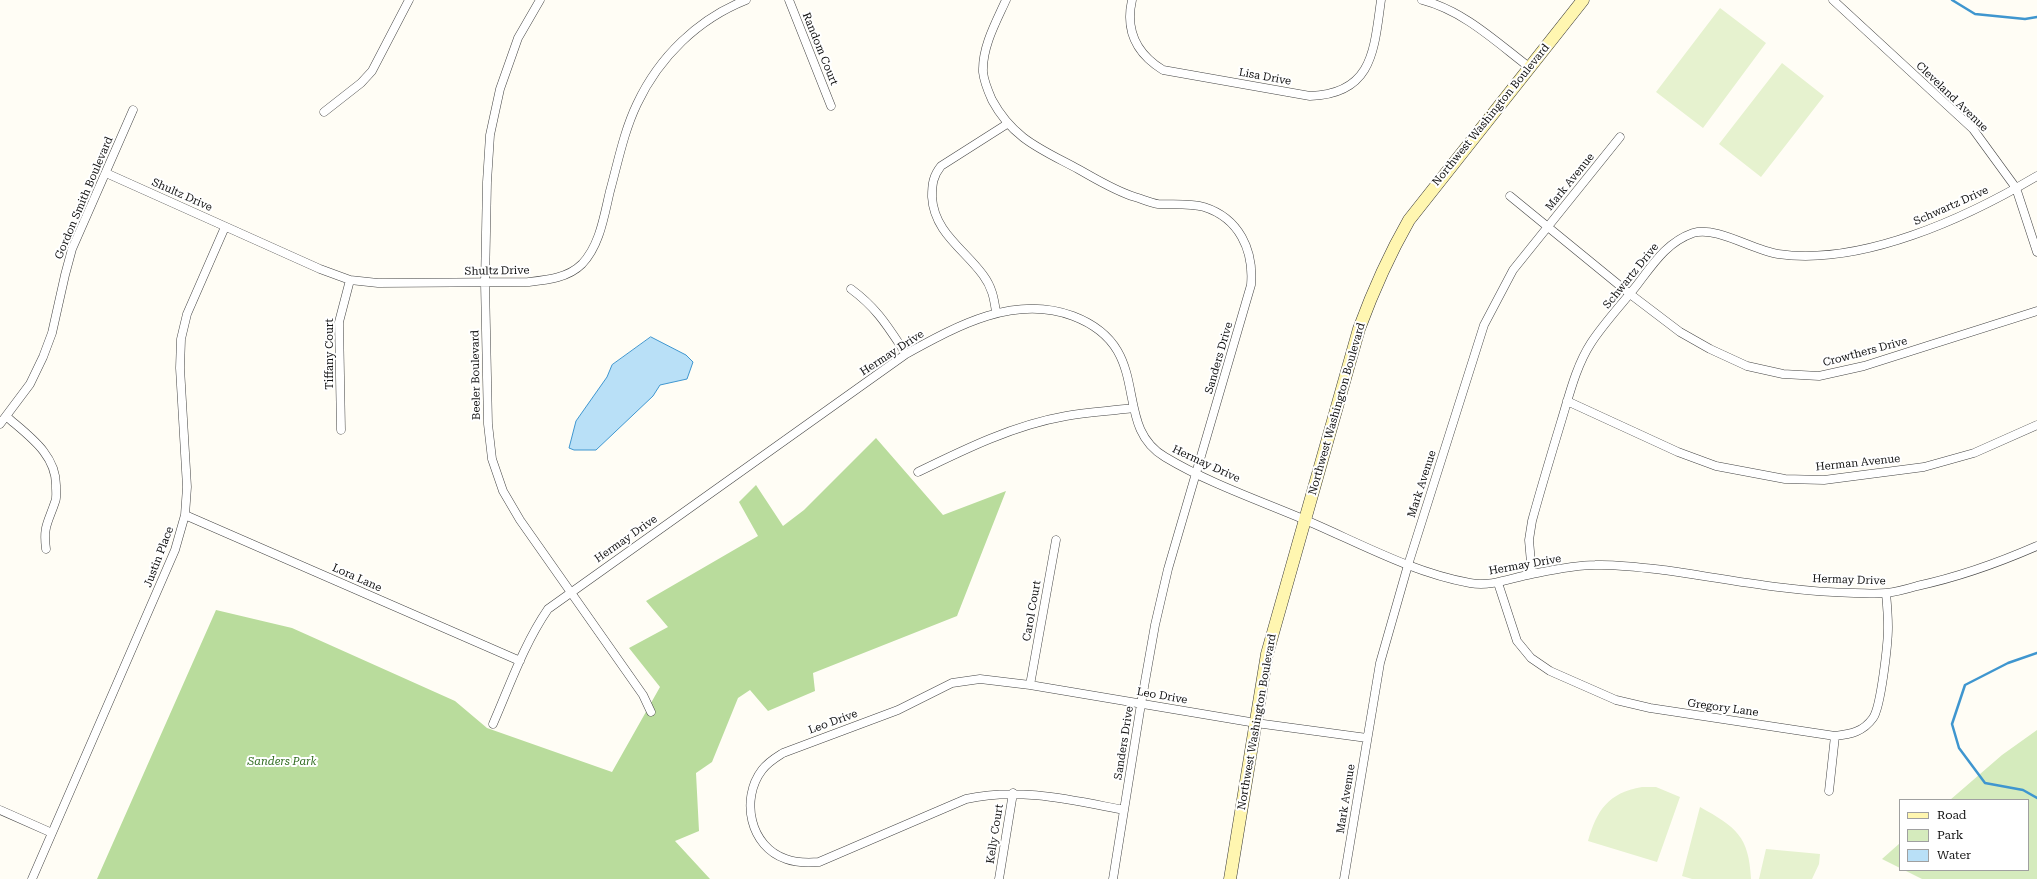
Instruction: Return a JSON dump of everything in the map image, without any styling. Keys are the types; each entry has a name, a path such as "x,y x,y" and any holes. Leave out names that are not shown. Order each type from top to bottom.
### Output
{"main road":[{"name":"Northwest Washington Boulevard","path":"1230,879 1267,654 1359,329 1374,287 1391,251 1417,209 1583,0"}],"street":[{"path":"324,112 361,83 372,71 409,0"},
{"name":"Beeler Boulevard","path":"540,0 518,38 500,89 490,135 485,283 488,424 492,459 503,491 570,593 643,694 651,712"},
{"name":"Shultz Drive","path":"106,173 320,269 350,280 378,283 485,283 551,280 569,274 582,264 592,250 600,232 623,140 636,105 652,78 675,47 702,24 746,0"},
{"name":"Random Court","path":"789,0 831,106"},
{"name":"Sanders Drive","path":"1006,0 989,38 984,58 983,72 987,90 1007,124 1022,138 1113,188 1157,204 1203,207 1218,213 1232,223 1242,236 1250,257 1252,269 1252,285 1168,569 1155,625 1113,879"},
{"name":"Lisa Drive","path":"1132,0 1131,24 1134,38 1140,50 1149,61 1163,70 1310,96 1341,92 1355,81 1368,66 1375,47 1382,0"},
{"path":"1422,0 1438,4 1457,12 1529,67"},
{"name":"Cleveland Avenue","path":"1832,0 1973,129 2016,188 2037,252"},
{"name":"Gordon Smith Boulevard","path":"0,424 7,417 30,384 43,357 52,333 72,249 133,110"},
{"path":"996,312 993,290 984,275 945,234 936,217 932,185 934,174 941,166 1007,124"},
{"name":"Mark Avenue","path":"1344,879 1380,663 1408,565 1484,325 1513,270 1620,137"},
{"name":"Schwartz Drive","path":"1532,574 1528,540 1532,520 1567,401 1578,371 1591,344 1661,253 1677,240 1694,233 1710,232 1776,253 1810,256 1839,255 1927,230 2016,188 2037,176"},
{"name":"Crowthers Drive","path":"1510,196 1630,294 1680,332 1710,349 1747,366 1783,374 1819,376 1864,366 2037,311"},
{"name":"Justin Place","path":"32,879 175,550 186,515 187,487 180,368 181,339 186,314 225,227"},
{"name":"Tiffany Court","path":"341,430 339,322 350,280"},
{"path":"851,289 869,302 882,318 906,354"},
{"name":"Hermay Drive","path":"493,724 536,626 548,609 906,354 952,330 996,312 1033,308 1057,310 1090,323 1115,345 1124,363 1130,383 1133,408 1142,433 1151,446 1161,455 1197,474 1408,565 1452,579 1474,584 1498,583 1532,574 1594,565 1639,567 1798,589 1834,592 1886,593 1937,582 1994,565 2037,546"},
{"name":"Herman Avenue","path":"1567,401 1678,452 1716,466 1785,479 1824,480 1924,467 1974,453 2037,425"},
{"path":"918,472 984,441 1024,428 1066,416 1133,408"},
{"path":"7,417 42,449 54,467 56,500 44,532 46,549"},
{"name":"Lora Lane","path":"186,515 520,661"},
{"name":"Carol Court","path":"1030,685 1056,540"},
{"name":"Gregory Lane","path":"1498,583 1517,641 1531,658 1550,671 1616,700 1650,708 1836,736 1854,734 1874,718 1888,629 1886,593"},
{"name":"Leo Drive","path":"1124,810 1040,795 1013,793 988,794 966,799 824,860 802,863 785,859 773,853 761,841 752,825 750,802 754,786 761,771 771,760 783,753 898,710 952,683 980,679 1030,685 1256,723 1367,738"},
{"path":"1829,791 1836,736"},
{"name":"Kelly Court","path":"999,879 1013,793"},
{"path":"0,810 52,833"}],"green space":[{"path":"1720,8 1766,43 1703,128 1656,92"},
{"path":"1782,63 1824,96 1761,177 1719,144"},
{"name":"Sanders Park","path":"876,438 943,515 1006,491 957,616 813,673 815,691 768,711 750,690 738,698 712,762 696,773 699,831 675,841 710,879 97,879 216,610 292,628 455,701 487,728 612,772 660,687 629,648 668,627 646,601 758,536 739,502 756,485 783,526 804,510"},
{"path":"2037,730 2037,879 1922,879 1906,871 2029,871 2029,799 1951,799 2002,755"},
{"path":"1642,787 1656,787 1680,797 1657,862 1588,841 1595,820 1612,799 1630,790"},
{"path":"1700,807 1723,821 1738,834 1747,852 1750,864 1751,879 1692,879 1682,876"},
{"path":"1899,844 1899,868 1882,859"},
{"path":"1766,849 1820,854 1819,864 1812,879 1759,879"}],"water":[{"path":"651,337 686,355 693,362 687,379 660,385 653,396 596,450 574,450 569,448 576,421 607,377 612,365"}],"waterway":[{"path":"1952,0 1975,14 2025,19 2037,17"},
{"path":"2037,653 2008,663 1965,685 1952,724 1959,748 1985,783 2023,790 2037,798"}]}
